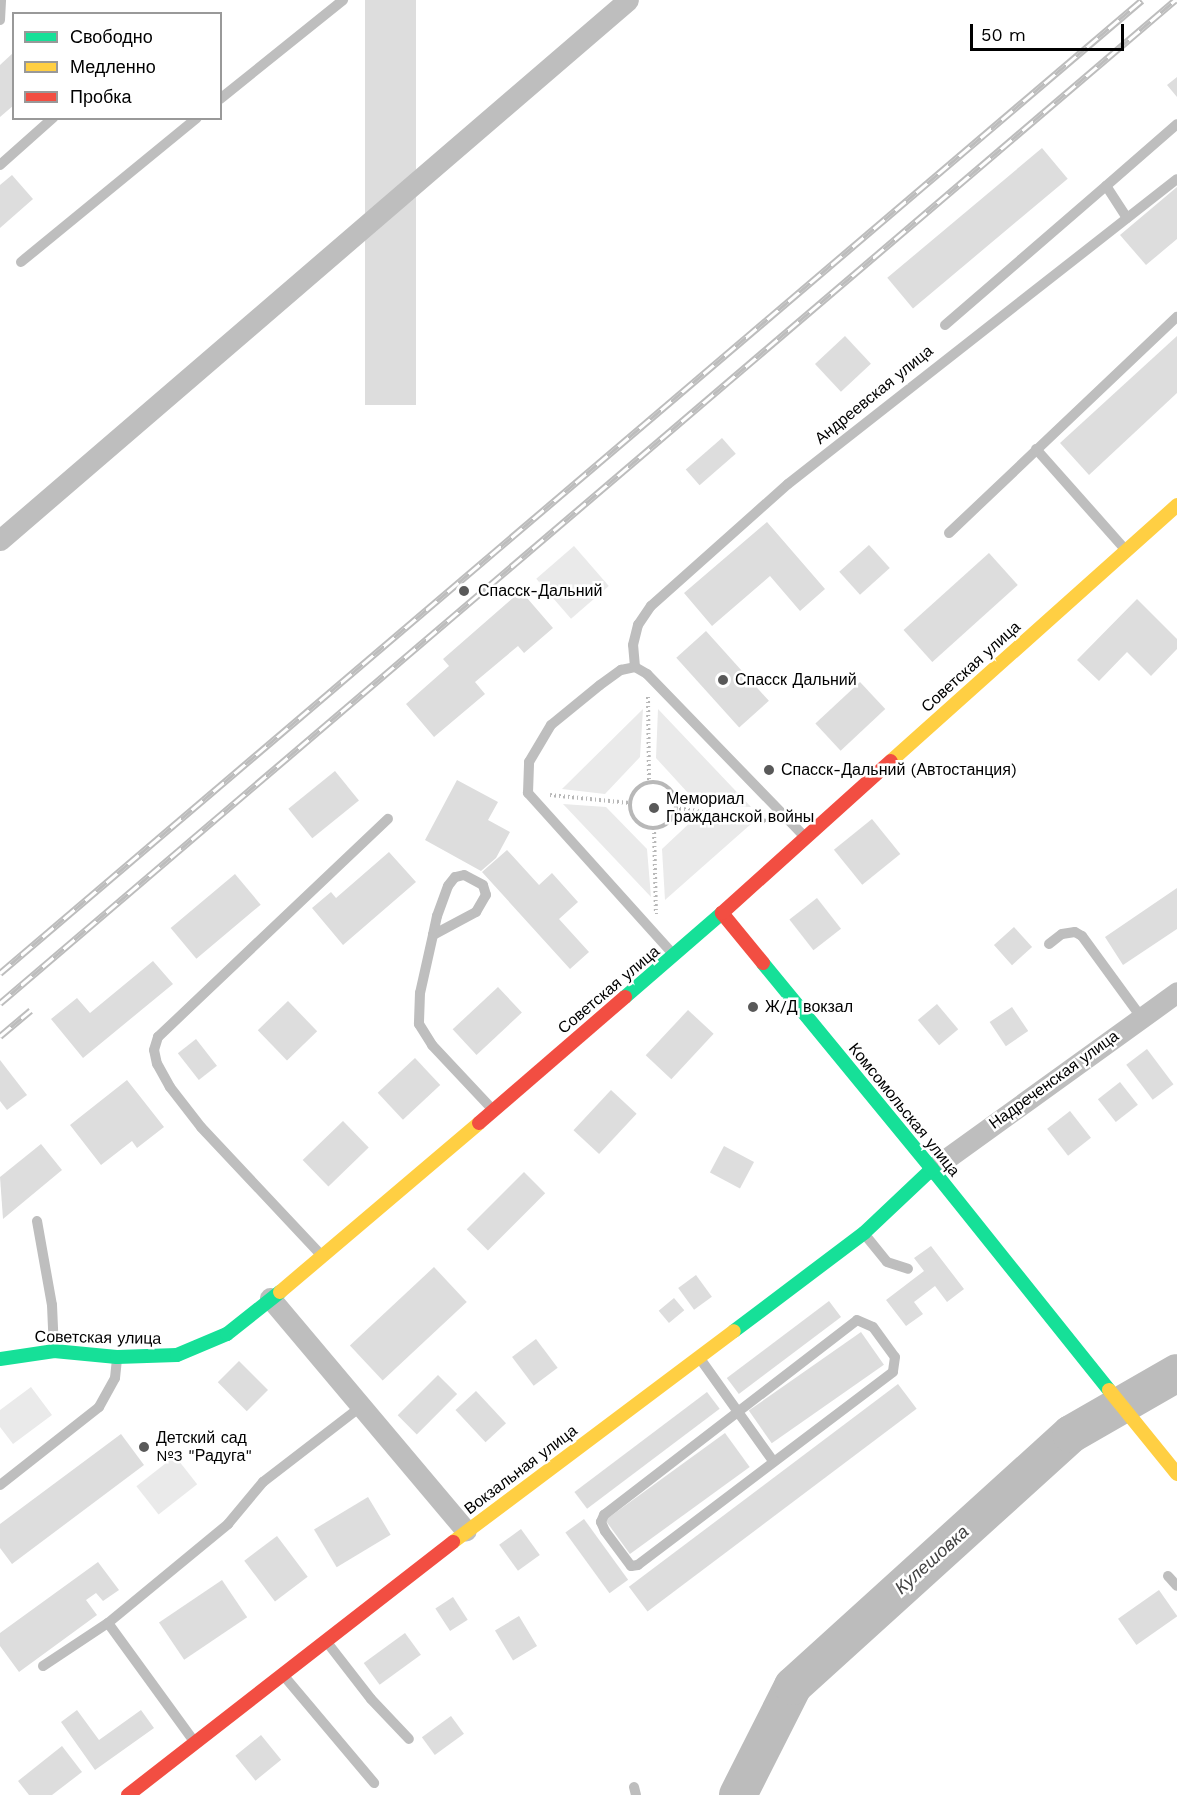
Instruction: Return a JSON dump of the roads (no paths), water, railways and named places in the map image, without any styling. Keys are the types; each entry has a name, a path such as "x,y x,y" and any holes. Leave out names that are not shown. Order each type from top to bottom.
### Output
{"main road":[{"name":"Советская улица","path":"0,1359 54,1351 117,1357 196,1350 227,1334 324,1257 674,956 1177,505"},
{"name":"Комсомольская улица","path":"722,913 932,1169 1177,1474"},
{"name":"Вокзальная улица","path":"128,1795 324,1639 864,1233 932,1169"}],"street":[{"path":"0,540 628,0"},
{"name":"Надреченская улица","path":"932,1169 1177,992"},
{"path":"270,1298 363,1405 466,1531"}],"lane":[{"path":"0,20 1,0"},
{"path":"222,97 343,0"},
{"path":"0,165 50,120"},
{"path":"21,262 195,120"},
{"path":"945,325 1177,124"},
{"name":"Андреевская улица","path":"635,667 633,645 638,625 651,606 788,483 1177,179"},
{"path":"1106,186 1127,218"},
{"path":"949,533 1177,317"},
{"path":"1036,449 1126,551"},
{"path":"674,956 528,793 529,762 551,725 621,670 635,667 647,674 805,837"},
{"path":"324,1257 201,1127 170,1087 156,1064 154,1050 158,1037 388,819"},
{"path":"433,935 476,912 486,895 483,885 475,878 455,877 448,886 433,935 420,993 419,1024 432,1045 493,1110"},
{"path":"1049,944 1062,934 1074,932 1082,936 1141,1017"},
{"path":"37,1221 52,1305 54,1351"},
{"path":"864,1233 887,1262 908,1269"},
{"path":"857,1320 873,1327 895,1357 893,1372 773,1461 638,1565 631,1566 601,1522 604,1515 737,1410 857,1320"},
{"path":"0,1485 99,1407 115,1378 117,1357"},
{"path":"699,1357 773,1461"},
{"path":"43,1666 108,1623 228,1524 263,1482 363,1405"},
{"path":"1168,1576 1177,1586"},
{"path":"108,1623 195,1743"},
{"path":"324,1639 371,1700 409,1739"},
{"path":"282,1673 374,1783"}],"waterway":[{"name":"Кулешовка","path":"738,1795 793,1686 1071,1434 1177,1373"}],"railway":[{"path":"0,973 1142,0"},
{"path":"0,1003 1175,0"},
{"path":"0,1036 31,1010"}],"place":[{"name":"Спасск-Дальний","path":"464,591"},
{"name":"Спасск Дальний","path":"723,680"},
{"name":"Спасск-Дальний (Автостанция)","path":"769,770"},
{"name":"Мемориал Гражданской войны","path":"654,808"},
{"name":"Ж/Д вокзал","path":"753,1007"},
{"name":"Детский сад №3 \"Радуга\"","path":"144,1447"}]}
